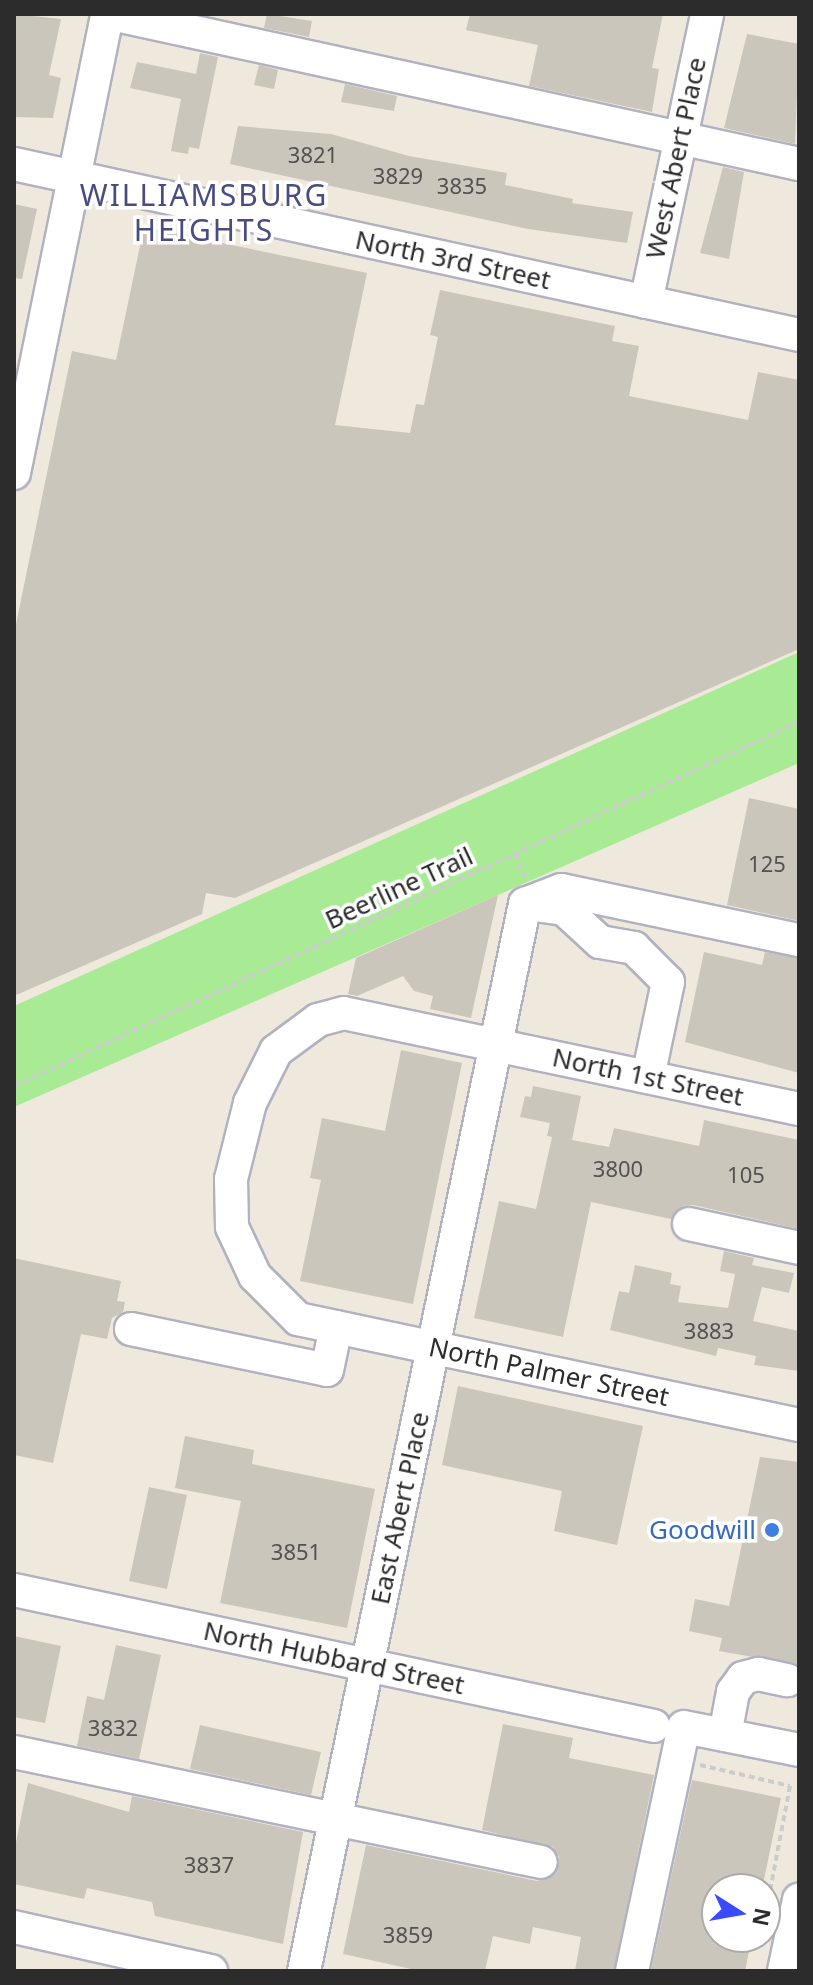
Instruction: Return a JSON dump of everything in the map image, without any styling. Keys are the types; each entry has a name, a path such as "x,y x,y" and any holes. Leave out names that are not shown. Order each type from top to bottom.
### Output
{"street":[{"path":"14,473 26,344 74,177 109,14 799,164"},
{"name":"West Abert Place","path":"646,302 707,14"},
{"name":"North 3rd Street","path":"14,164 799,335"},
{"path":"525,904 561,890 799,940"},
{"path":"496,1044 525,904"},
{"path":"525,904 564,909 600,942 634,948 668,982 648,1077"},
{"name":"North 1st Street","path":"298,1319 255,1276 232,1227 231,1179 250,1103 276,1051 318,1020 344,1013 799,1109"},
{"name":"East Abert Place","path":"304,1971 496,1044"},
{"path":"689,1224 799,1248"},
{"name":"North Palmer Street","path":"298,1319 799,1425"},
{"path":"131,1329 327,1370 336,1327"},
{"name":"North Hubbard Street","path":"14,1590 654,1726"},
{"path":"725,1735 733,1692 743,1678 758,1674 787,1680"},
{"path":"632,1971 684,1727 799,1750"},
{"path":"14,1752 541,1862"},
{"path":"784,1971 799,1900"},
{"path":"14,1927 211,1971"}],"path":[{"name":"Beerline Trail","path":"14,1086 799,722"},
{"path":"677,1762 790,1786 773,1873"}],"green space":[{"path":"799,652 799,763 14,1107 14,1006"}],"building":[{"path":"14,14 61,19 49,75 61,78 53,118 14,117"},
{"path":"267,14 312,21 309,37 264,28"},
{"path":"470,14 663,14 652,68 659,69 652,112 529,86 538,45 466,30"},
{"path":"747,34 799,44 795,144 724,128"},
{"path":"200,53 218,57 199,149 189,147 188,154 171,151 181,99 130,88 137,62 196,74"},
{"path":"259,65 278,70 274,89 254,85"},
{"path":"345,84 397,96 394,111 341,102"},
{"path":"238,126 331,134 409,156 507,173 505,185 573,199 572,203 633,212 627,243 528,229 230,164"},
{"path":"723,167 744,172 729,259 700,253"},
{"path":"14,204 37,209 22,279 14,278"},
{"path":"144,227 367,273 335,425 410,433 416,404 424,405 438,337 430,335 440,290 615,326 612,341 639,346 629,396 748,420 758,372 799,380 799,649 235,898 206,893 202,914 14,996 14,634 72,351 116,360"},
{"path":"749,798 799,809 799,921 727,905"},
{"path":"498,895 471,1018 430,1009 433,996 414,991 403,976 357,996 348,994 356,958"},
{"path":"704,952 762,965 765,952 799,958 799,1073 685,1042"},
{"path":"401,1050 462,1063 413,1304 300,1281 321,1180 310,1178 322,1118 385,1131"},
{"path":"533,1086 581,1096 572,1140 609,1147 614,1128 699,1146 704,1120 799,1140 799,1229 693,1205 683,1206 671,1219 591,1202 563,1337 474,1318 499,1201 536,1209 552,1137 547,1136 550,1123 520,1117 525,1096 531,1097"},
{"path":"724,1251 754,1258 752,1265 794,1273 789,1293 762,1287 753,1321 799,1331 799,1371 754,1365 756,1356 718,1348 716,1356 610,1330 619,1291 629,1293 635,1265 672,1273 670,1284 681,1286 678,1302 728,1308 735,1274 720,1271"},
{"path":"14,1258 121,1281 117,1301 125,1302 123,1312 112,1318 107,1339 81,1334 53,1463 14,1455"},
{"path":"458,1386 643,1426 617,1545 554,1531 562,1491 442,1465"},
{"path":"185,1436 254,1450 252,1464 375,1489 347,1628 220,1603 241,1501 175,1488"},
{"name":"Goodwill","path":"760,1457 799,1462 799,1665 719,1651 722,1638 689,1631 695,1599 729,1606"},
{"path":"149,1487 187,1495 167,1589 129,1581"},
{"path":"14,1636 61,1646 45,1723 14,1717"},
{"path":"116,1645 161,1655 139,1759 77,1746 87,1696 104,1700"},
{"path":"503,1724 573,1738 569,1758 654,1775 614,1971 575,1971 581,1937 533,1927 530,1944 493,1936 485,1971 420,1971 343,1954 366,1845 537,1881 556,1874 559,1857 553,1847 482,1830"},
{"path":"200,1725 321,1752 311,1795 190,1769"},
{"path":"692,1780 781,1798 765,1873 701,1873 701,1953 749,1953 745,1971 651,1971"},
{"path":"28,1783 129,1812 132,1796 303,1832 283,1944 155,1916 152,1902 87,1888 84,1899 14,1884 14,1852"}],"place":[{"name":"Goodwill","path":"772,1530"}],"district":[{"name":"WILLIAMSBURG HEIGHTS","path":"204,212"}]}
